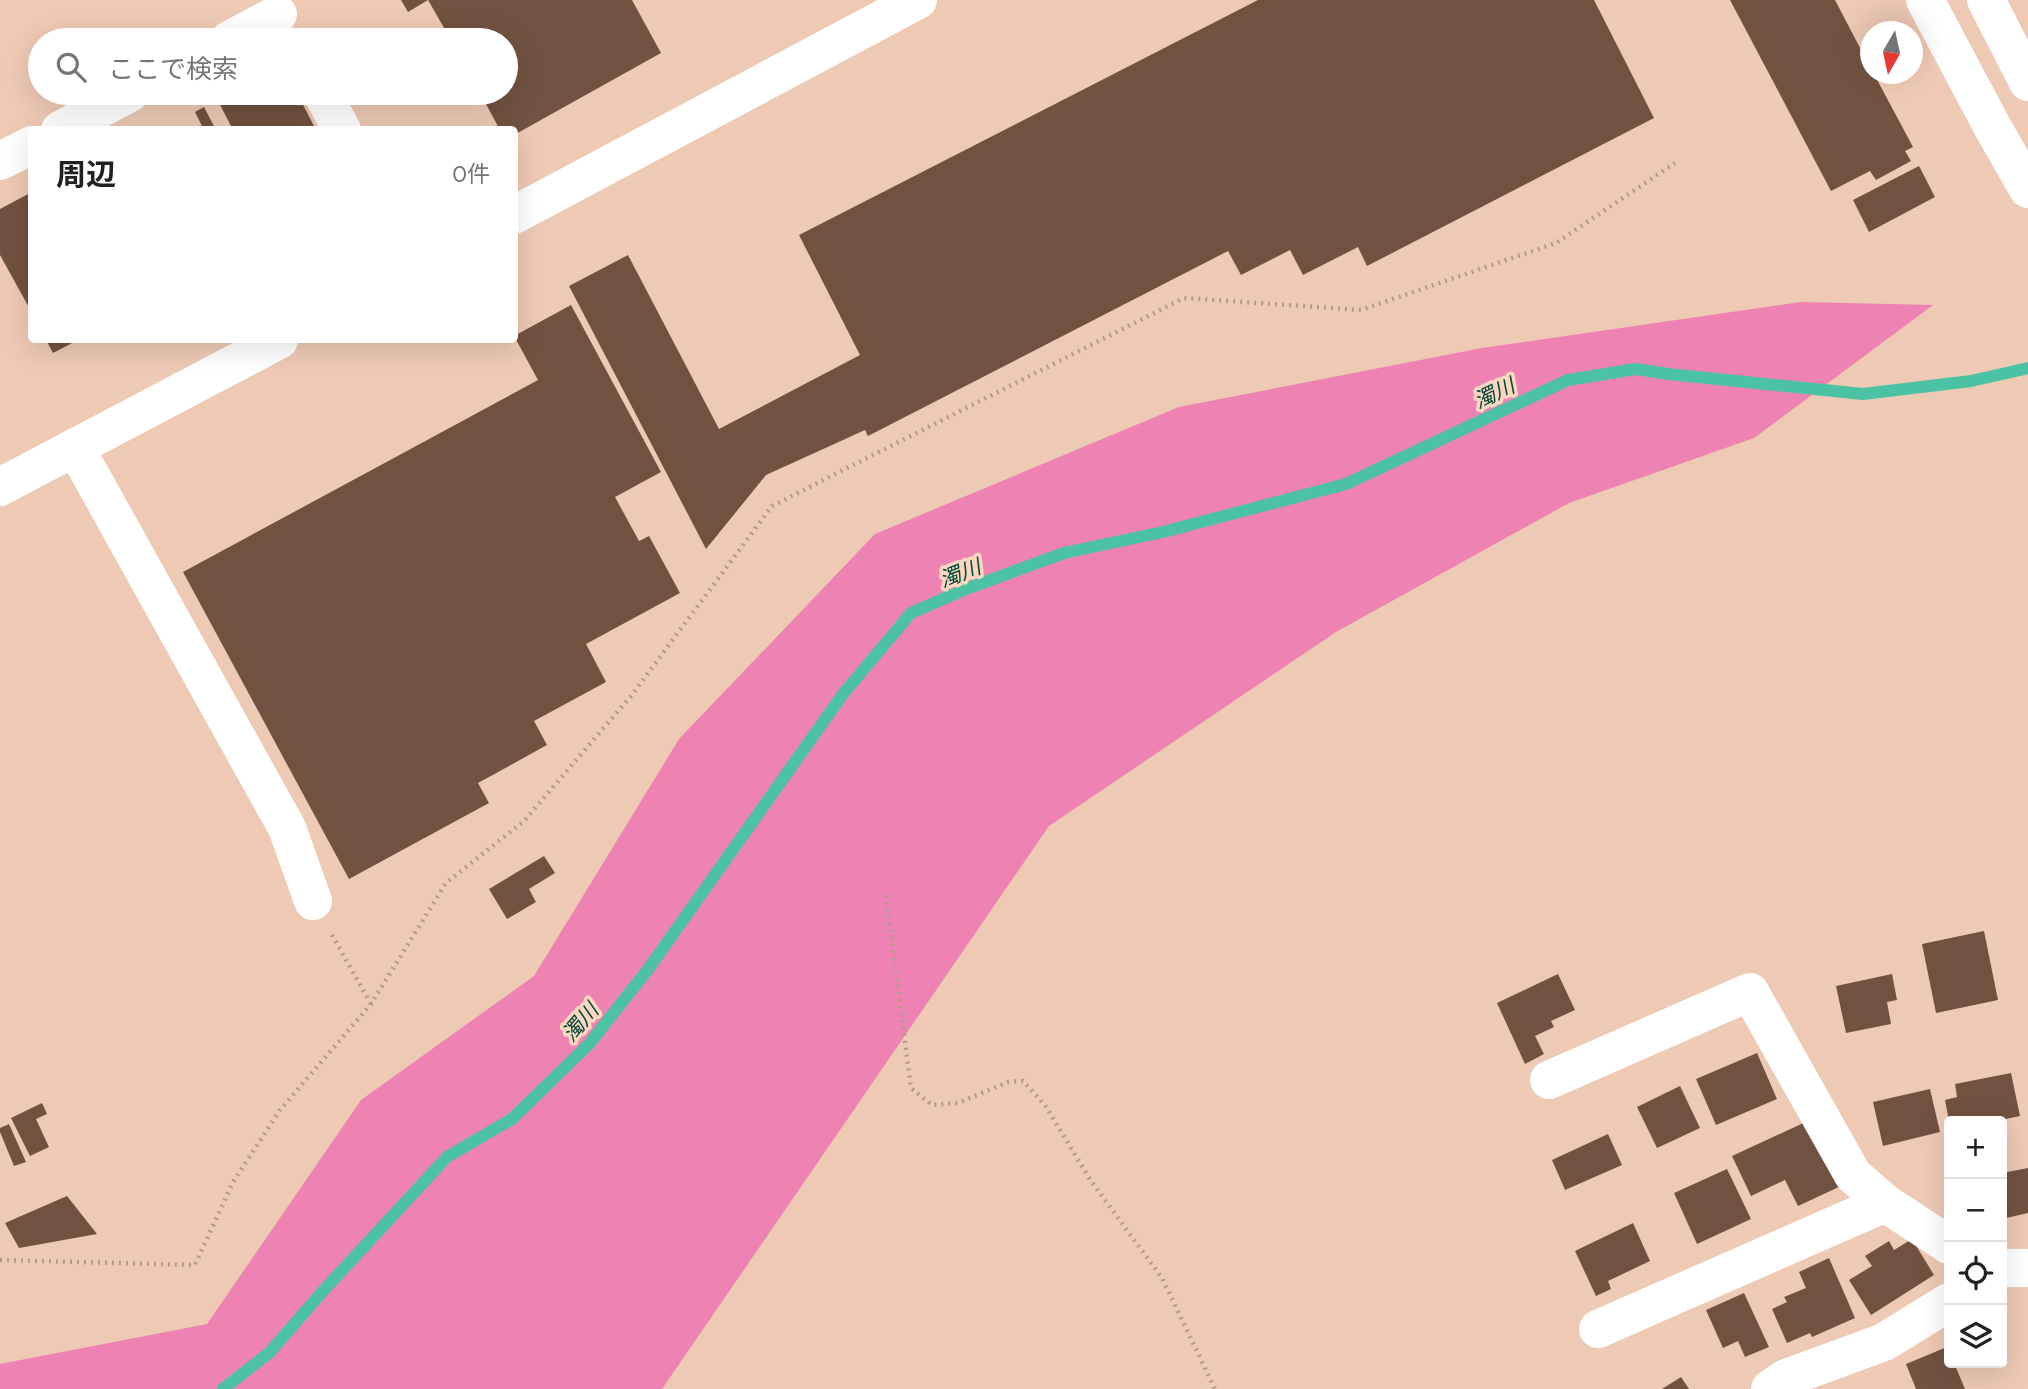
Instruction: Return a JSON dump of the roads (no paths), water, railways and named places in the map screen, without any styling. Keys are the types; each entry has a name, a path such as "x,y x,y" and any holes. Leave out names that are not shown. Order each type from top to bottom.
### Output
{"street":[{"path":"518,213 918,0"},
{"path":"1925,0 2028,189"},
{"path":"1986,0 2028,82"},
{"path":"257,28 281,18"},
{"path":"68,126 107,105"},
{"path":"328,105 340,126"},
{"path":"0,161 28,147"},
{"path":"0,487 273,343"},
{"path":"75,447 287,828 313,901"},
{"path":"1549,1080 1750,992 1853,1175 1885,1203 1944,1242"},
{"path":"1598,1329 1885,1203"},
{"path":"2007,1268 2028,1268"},
{"path":"1770,1389 1786,1378 1884,1342 1944,1305"}],"waterway":[{"name":"濁川","path":"223,1389 270,1352 447,1157 512,1119 590,1043 649,968 843,694 911,613 966,589 1064,553 1163,532 1346,484 1568,380 1636,369 1863,394 1971,381 2028,368"}]}
